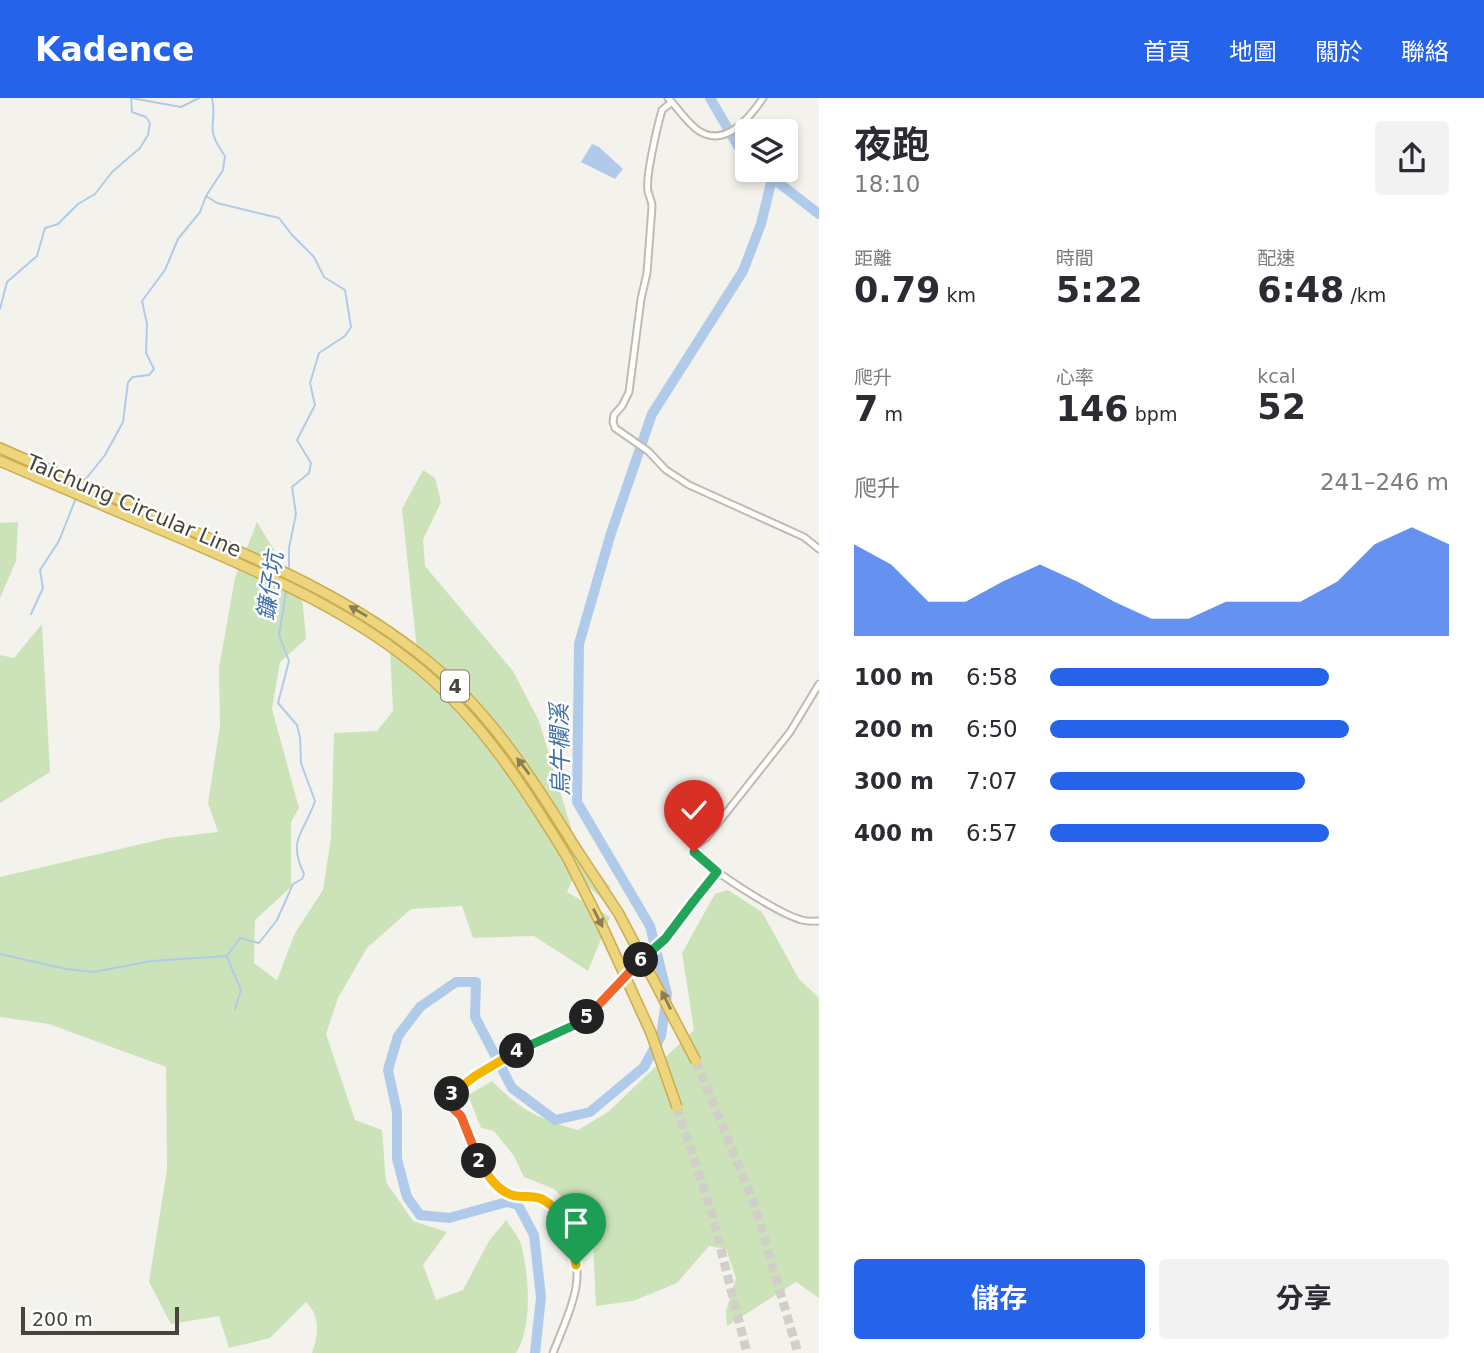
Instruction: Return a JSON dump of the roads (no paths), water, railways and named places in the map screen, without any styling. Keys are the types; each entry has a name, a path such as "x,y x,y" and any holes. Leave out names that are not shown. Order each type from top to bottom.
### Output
{"highway":[{"name":"Taichung Circular Line","path":"0,448 288,574 373,620 429,662 450,681 502,739 537,786 619,914 696,1061"},
{"name":"Taichung Circular Line","path":"0,461 287,586 366,627 422,670 484,734 528,794 567,857 651,1033 677,1107"}],"street":[{"path":"763,98 752,114 726,134 715,135 700,131 670,100 662,110 649,177 648,191 652,198 652,207 647,273 640,299 629,392 614,415 613,422 615,428 648,451 666,470 689,485 804,537 819,549"},
{"path":"819,684 774,753 707,837 696,845 694,852 717,872 790,915 810,922 819,921"},
{"path":"553,1353 576,1287 576,1265 569,1230 561,1215 544,1200 512,1195 495,1184 474,1151 461,1116 447,1103 447,1099 459,1086 506,1057 584,1020 672,931 717,872"}],"water":[{"path":"592,144 623,169 615,179 581,162"}],"waterway":[{"path":"0,309 7,282 37,256 45,228 58,224 78,204 95,194 112,172 140,148 148,135 150,123 146,117 132,112 131,98 181,107 199,98"},
{"name":"鐮仔坑","path":"212,98 213,132 225,156 223,170 206,196 217,203 279,218 314,257 324,277 345,290 351,327 345,336 319,353 310,383 315,405 297,440 311,463 309,473 292,487 296,514 289,548 289,569"},
{"path":"710,98 735,141"},
{"name":"烏牛欄溪","path":"535,1353 541,1297 534,1235 518,1205 507,1202 449,1218 420,1215 407,1197 397,1159 397,1112 388,1070 398,1036 420,1007 456,982 476,982 475,1017 512,1088 555,1120 590,1112 644,1067 661,1036 667,994 650,926 577,802 579,644 611,533 652,414 743,271 761,224 771,182"},
{"path":"778,182 819,214"},
{"path":"85,480 105,455 123,422 128,382 133,377 149,375 154,369 146,353 147,324 142,301 165,270 178,239 200,212 206,196"},
{"path":"31,614 43,588 40,570 59,541 76,498"},
{"name":"鐮仔坑","path":"227,956 240,938 259,943 277,920 293,884 302,879 304,874 299,862 297,844 315,801 301,763 297,725 278,703 289,661 279,635 286,592"},
{"name":"鐮仔坑","path":"0,954 66,969 93,972 152,961 226,956"},
{"path":"227,957 241,990 235,1009"}],"tunnel":[{"path":"696,1061 755,1206 798,1353"},
{"path":"677,1107 712,1214 747,1353"}]}
